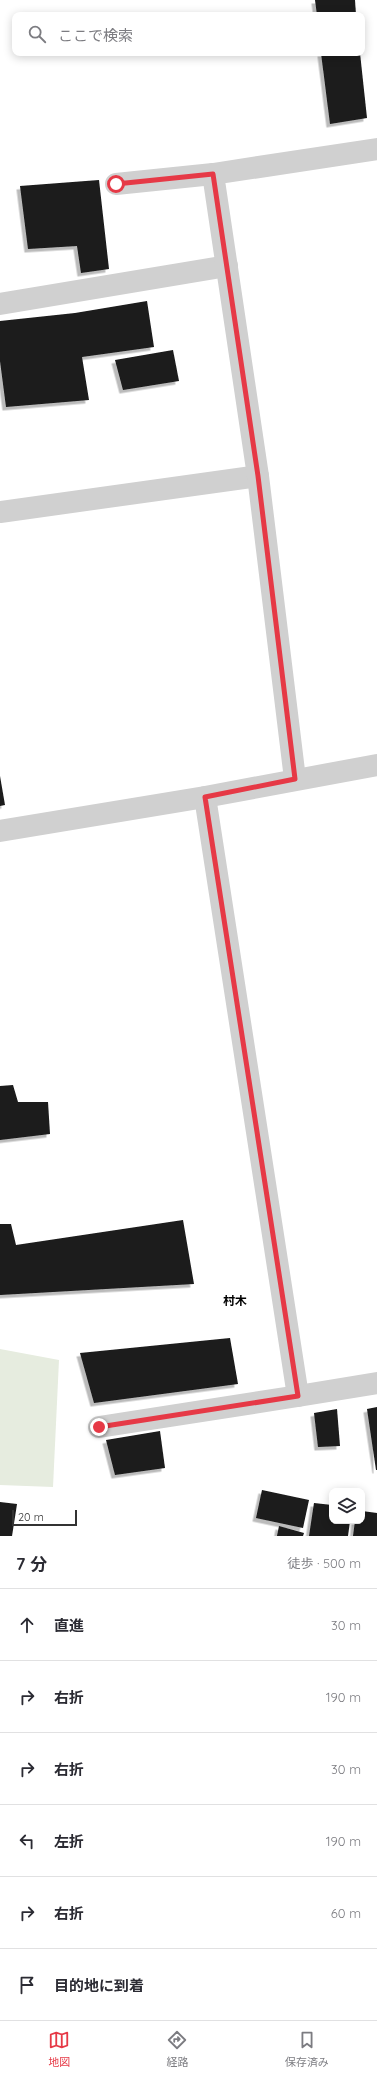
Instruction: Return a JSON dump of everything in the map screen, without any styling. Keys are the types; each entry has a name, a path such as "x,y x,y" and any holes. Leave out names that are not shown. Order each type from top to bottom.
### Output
{"lane":[{"path":"116,184 213,174 377,149"},
{"path":"213,174 258,476 295,779"},
{"path":"0,304 227,266"},
{"path":"0,512 258,476"},
{"path":"0,831 205,797 295,779 377,765"},
{"path":"205,797 298,1396"},
{"path":"99,1427 377,1383"}],"shaded area":[{"path":"0,1349 59,1360 53,1487 0,1485"}],"building":[{"path":"315,0 355,0 356,12 317,12"},
{"path":"321,56 360,56 367,118 330,124"},
{"path":"99,180 109,269 81,273 77,246 28,249 20,186"},
{"path":"147,301 154,347 82,357 89,400 6,407 0,361 0,321 75,313"},
{"path":"173,350 179,381 123,390 115,360"},
{"path":"0,776 5,805 0,806"},
{"path":"13,1085 18,1102 48,1102 50,1134 0,1140 0,1086"},
{"path":"183,1220 194,1284 0,1295 0,1224 11,1224 16,1245"},
{"path":"230,1338 238,1384 94,1403 80,1353"},
{"path":"377,1407 377,1470 376,1470 367,1409"},
{"path":"337,1409 340,1446 318,1447 314,1413"},
{"path":"160,1431 165,1468 115,1475 106,1440"},
{"path":"262,1490 309,1500 303,1528 256,1518"},
{"path":"0,1502 17,1504 12,1536 0,1536"},
{"path":"314,1503 329,1505 329,1524 350,1524 348,1536 309,1536"},
{"path":"365,1511 377,1513 377,1536 353,1536 355,1524 365,1524"},
{"path":"279,1526 304,1533 303,1536 277,1536"}],"district":[{"name":"村木","path":"235,1301"}],"route":[{"path":"99,1427 298,1396 205,797 295,779 258,476 213,174 116,184"}]}
